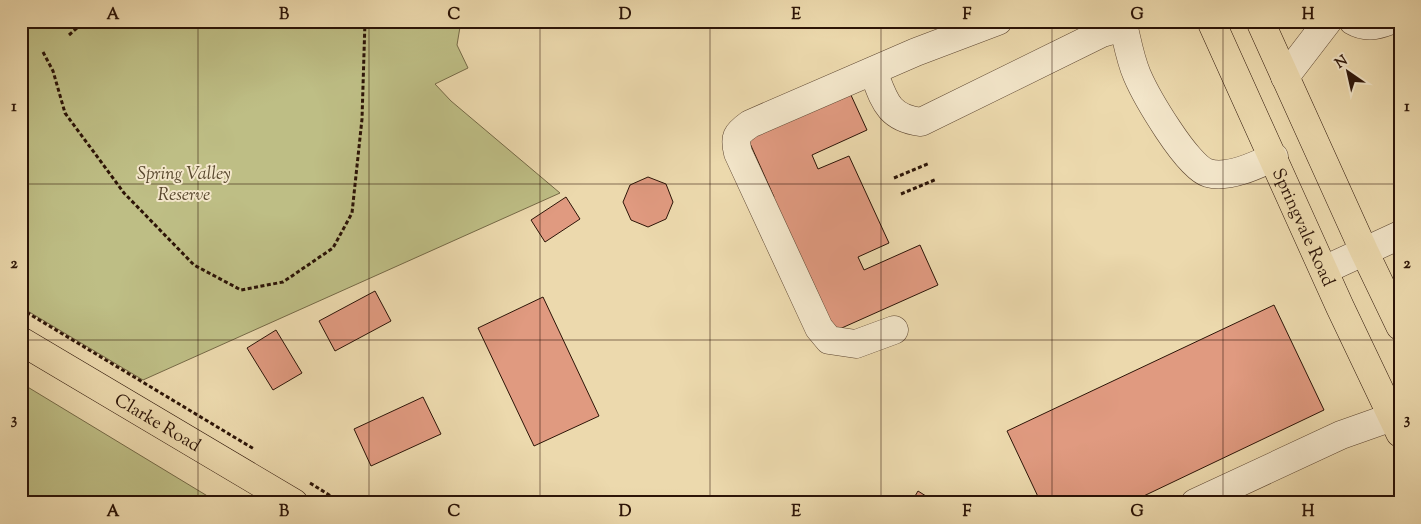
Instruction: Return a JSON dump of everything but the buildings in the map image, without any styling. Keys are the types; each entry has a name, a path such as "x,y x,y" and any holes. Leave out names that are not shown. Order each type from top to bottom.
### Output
{"main road":[{"name":"Springvale Road","path":"1211,21 1396,425"},
{"path":"1260,21 1400,326"},
{"name":"Clarke Road","path":"21,340 301,493"}],"street":[{"path":"894,330 856,344 829,340 819,328 738,153 735,141 740,131 750,124 916,52 998,21"},
{"path":"1285,77 1328,21"},
{"path":"1353,21 1363,26 1389,21"},
{"path":"873,71 887,105 908,120 921,122 1107,25 1137,74 1150,100 1183,149 1199,167 1208,173 1226,173 1252,167 1274,157"},
{"path":"1324,270 1400,235"},
{"path":"1195,503 1340,434 1396,425"}],"path":[{"path":"68,35 85,21"},
{"path":"43,52 53,71 65,113 124,193 194,265 241,290 284,282 333,248 352,213 362,119 364,21"},
{"path":"894,178 930,162"},
{"path":"901,194 937,179"},
{"path":"21,309 258,452"},
{"path":"301,493 342,503"}],"green space":[{"name":"Spring Valley Reserve","path":"21,21 461,21 457,45 468,68 435,84 451,101 560,193 143,380 21,307"},
{"path":"21,383 219,503 21,503"}]}
